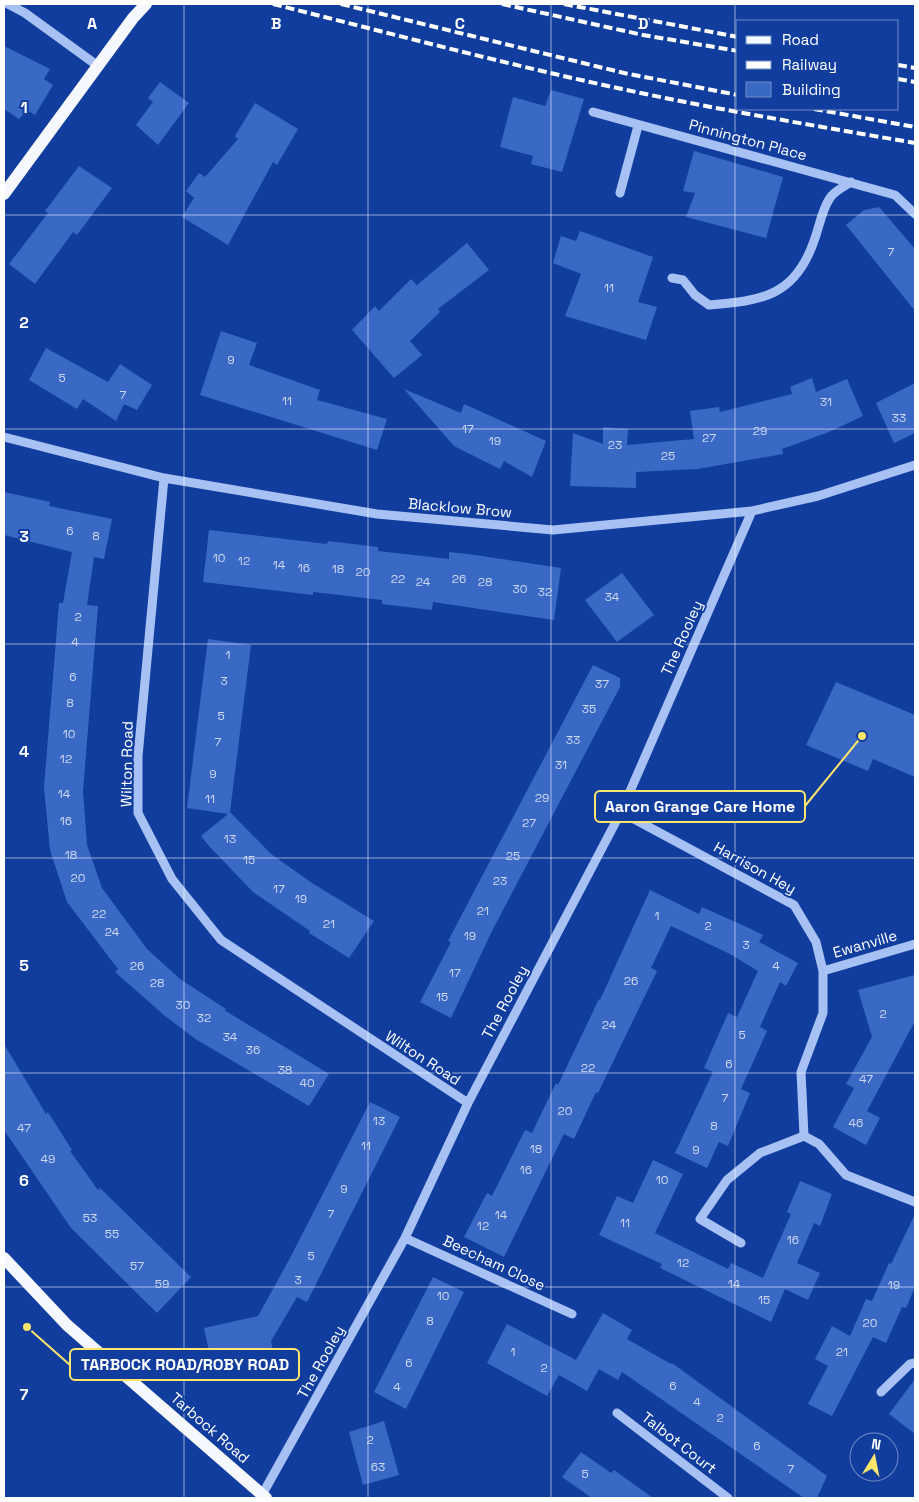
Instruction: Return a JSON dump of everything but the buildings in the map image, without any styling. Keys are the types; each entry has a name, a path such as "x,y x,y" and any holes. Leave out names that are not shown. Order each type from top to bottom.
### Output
{"main road":[{"path":"4,194 146,4"},
{"name":"Tarbock Road","path":"4,1258 68,1324 264,1497"}],"street":[{"path":"8,4 25,12 98,66"},
{"name":"Pinnington Place","path":"593,112 638,126 895,194 915,214"},
{"path":"620,193 638,126"},
{"path":"672,278 683,280 695,295 709,305 743,302 779,290 789,284 805,263 830,197 851,182"},
{"name":"Blacklow Brow","path":"4,437 164,478 377,514 553,530 752,511 818,496 915,465"},
{"name":"Wilton Road","path":"164,478 138,756 138,813 172,879 221,940 468,1103"},
{"name":"The Rooley","path":"264,1497 405,1238 468,1103 621,812 752,511"},
{"name":"Harrison Hey","path":"621,812 794,905 816,942 823,971 823,1013 802,1072 804,1136"},
{"name":"Ewanville","path":"823,971 915,944"},
{"path":"741,1244 700,1218 727,1180 760,1153 804,1136 819,1144 846,1175 915,1202"},
{"name":"Beecham Close","path":"405,1238 572,1314"},
{"path":"882,1392 910,1364 915,1363"},
{"name":"Talbot Court","path":"617,1413 726,1497"}],"railway":[{"path":"273,4 491,59 658,97 915,143"},
{"path":"341,4 624,73 736,95"},
{"path":"502,4 643,35 736,51"},
{"path":"564,4 736,37"},
{"path":"899,65 915,68"},
{"path":"899,79 915,82"},
{"path":"820,110 915,127"}],"place":[{"name":"Aaron Grange Care Home","path":"862,736"},
{"name":"TARBOCK ROAD/ROBY ROAD","path":"27,1327"}]}
